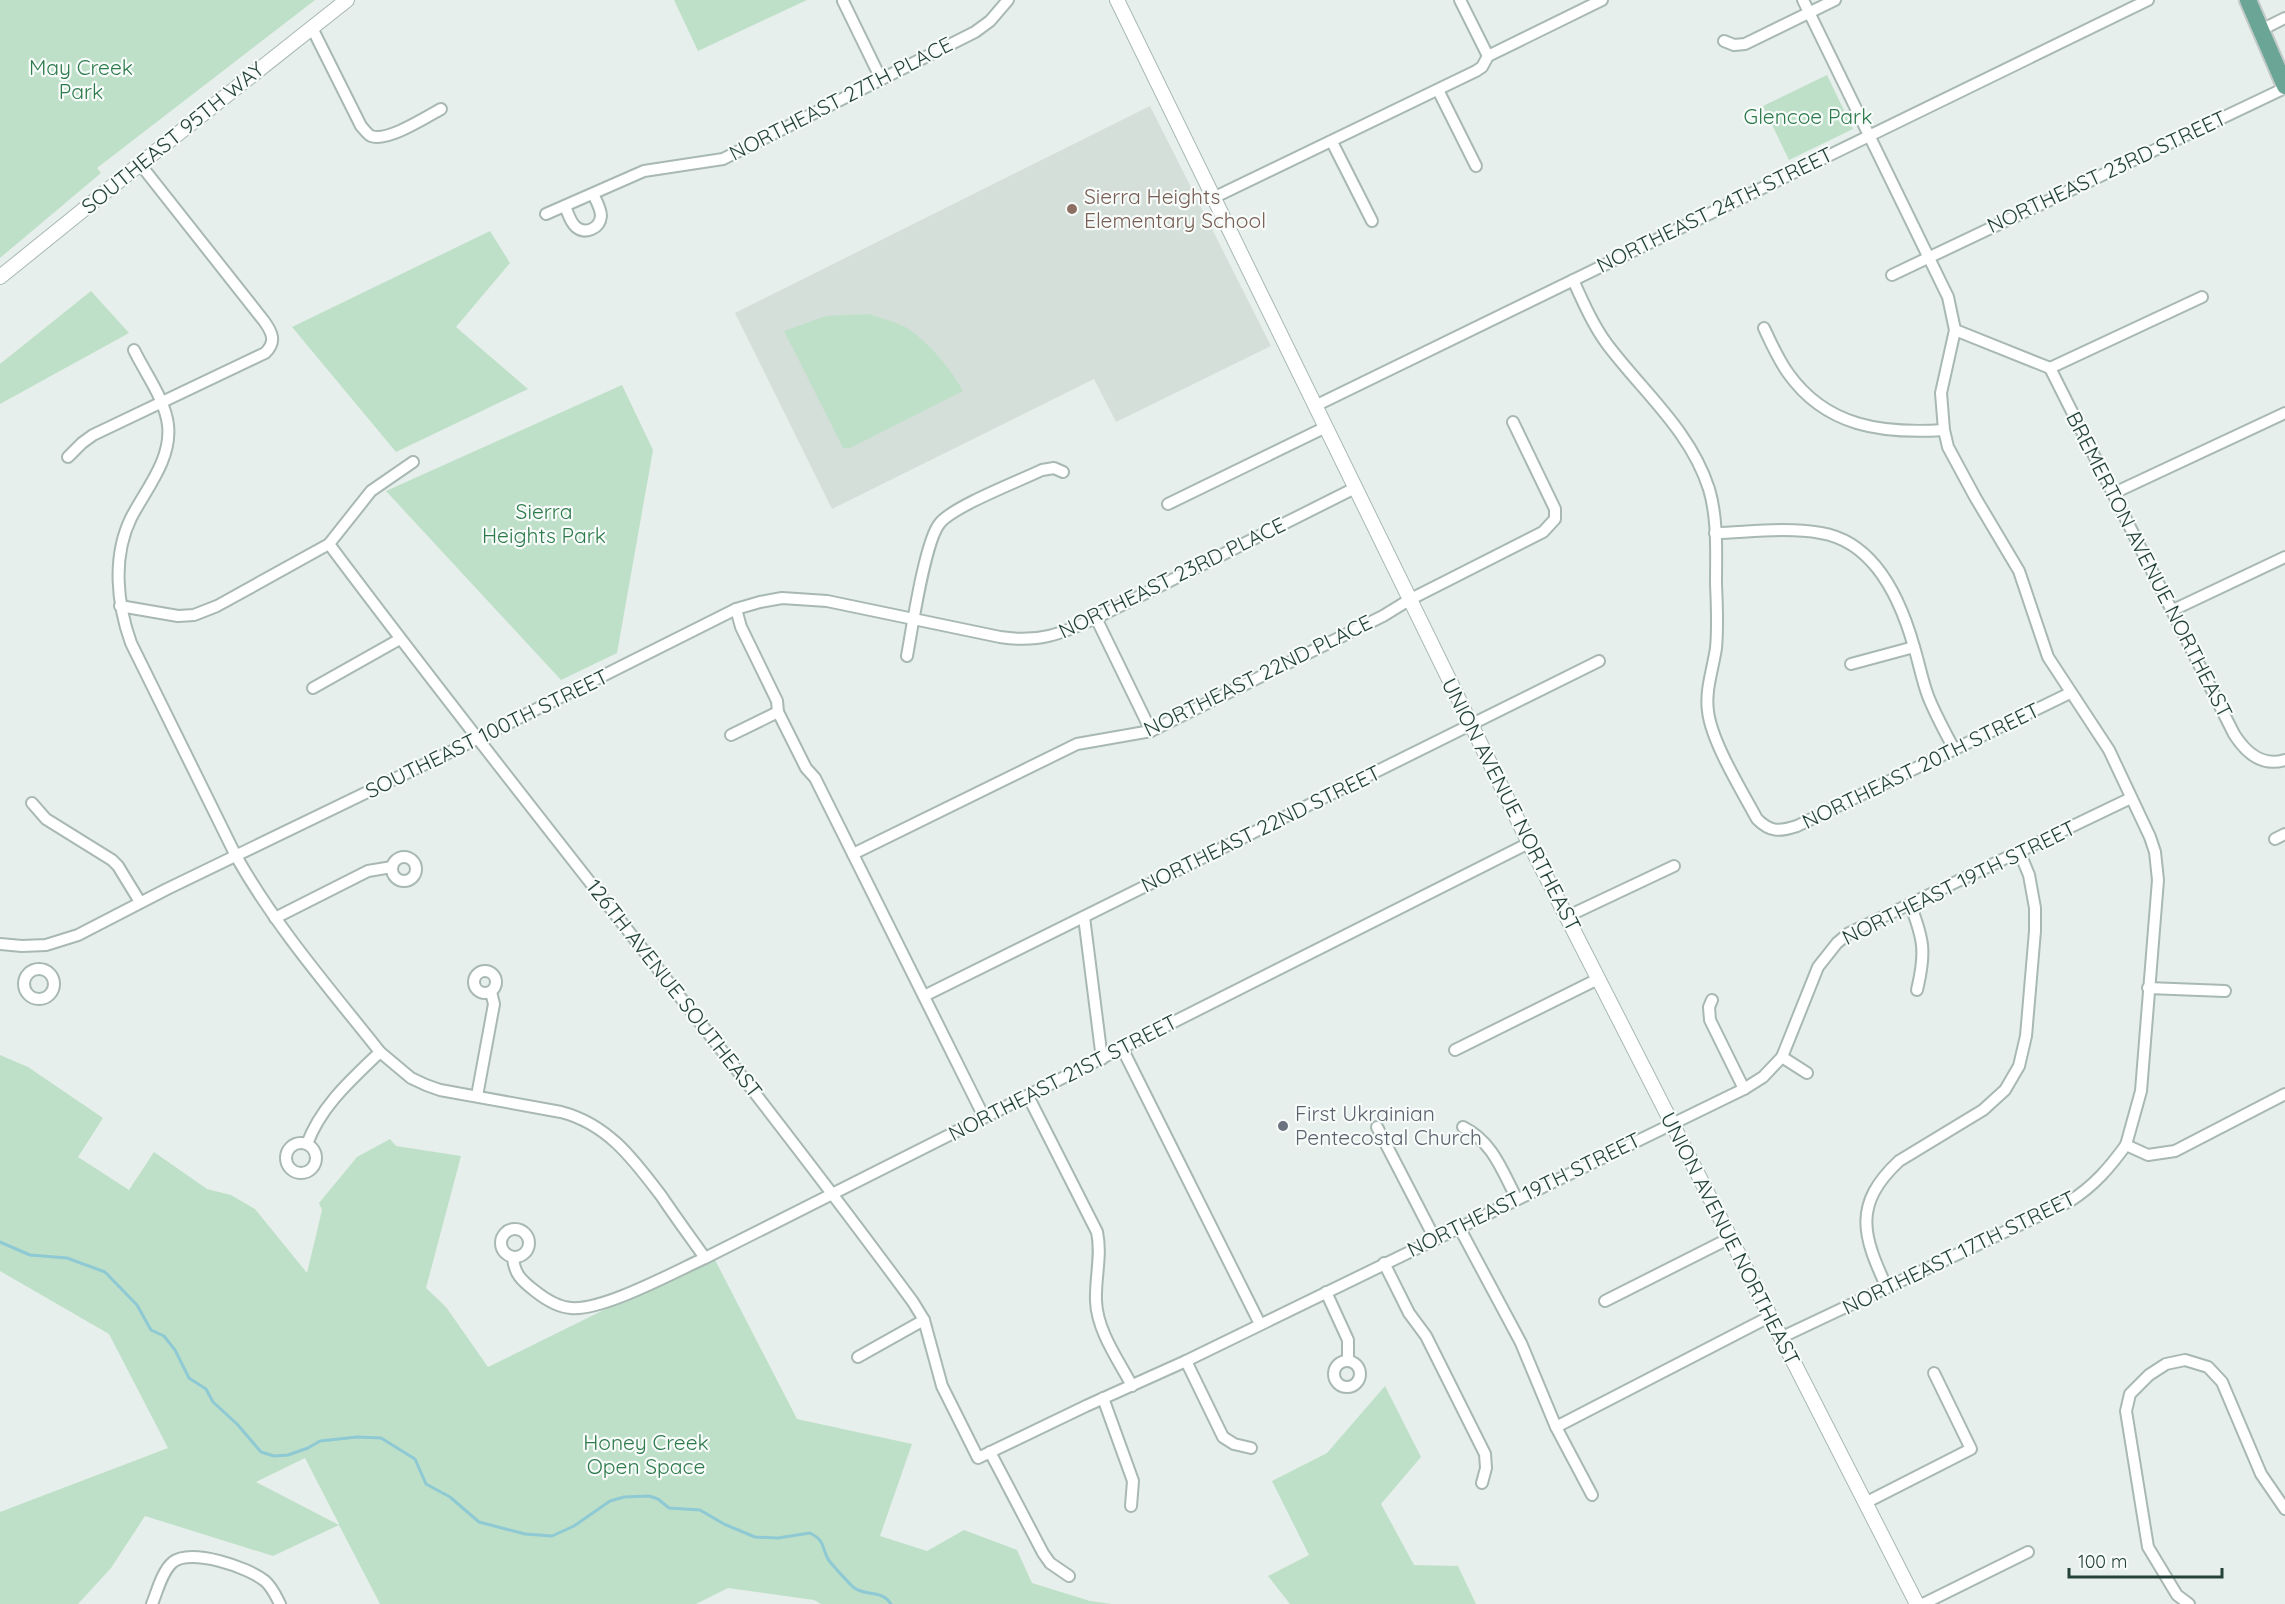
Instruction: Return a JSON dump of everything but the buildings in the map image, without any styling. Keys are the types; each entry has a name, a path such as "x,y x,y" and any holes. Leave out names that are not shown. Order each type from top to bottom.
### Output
{"main road":[{"path":"2248,0 2285,87"}],"street":[{"name":"SOUTHEAST 95TH WAY","path":"0,277 347,0"},
{"name":"NORTHEAST 27TH PLACE","path":"546,214 644,171 723,159 975,32 990,21 1008,0"},
{"name":"UNION AVENUE NORTHEAST","path":"1117,0 1528,843 1917,1604"},
{"path":"1460,0 1488,56"},
{"path":"1213,198 1476,71 1482,67 1488,56 1602,0"},
{"path":"1803,0 1948,297 1955,330 1941,393 1944,430 1956,463 2019,571 2048,657 2109,750 2150,837 2158,867 2141,1091 2127,1145 2148,1155 2175,1151 2285,1094"},
{"path":"1724,41 1734,45 1745,44 1835,0"},
{"name":"NORTHEAST 24TH STREET","path":"1315,406 2148,0"},
{"path":"843,1 881,79"},
{"path":"2261,30 2285,18"},
{"path":"312,28 361,126 372,136 379,137 394,133 441,109"},
{"name":"NORTHEAST 23RD STREET","path":"1892,275 2285,87"},
{"path":"1438,90 1476,166"},
{"path":"1332,142 1372,221"},
{"path":"68,457 81,443 93,435 265,353 272,343 271,330 140,164"},
{"path":"565,206 574,226 583,231 592,230 599,223 601,214 593,194"},
{"path":"1573,280 1592,320 1607,344 1669,417 1694,452 1709,491 1715,533 1805,531 1823,533 1850,544 1873,563 1899,606 1928,695 1954,750"},
{"path":"1955,330 2050,368 2202,297"},
{"path":"1764,328 1788,373 1801,389 1832,412 1871,428 1912,432 1944,430"},
{"path":"134,350 166,414 167,440 154,478 131,519 125,535 119,566 120,606 131,643 236,856 275,918 380,1052 411,1078 426,1085 575,1116 610,1136 634,1160 705,1258"},
{"name":"BREMERTON AVENUE NORTHEAST","path":"2050,368 2234,734 2253,757 2274,763 2285,760"},
{"path":"2114,493 2285,413"},
{"name":"NORTHEAST 22ND PLACE","path":"853,854 1077,744 1151,731 1383,616 1409,600 1543,532 1555,519 1552,498 1513,422"},
{"path":"1168,504 1326,427"},
{"path":"120,606 178,616 194,615 217,606 329,544 371,491 413,462"},
{"path":"907,656 930,544 938,525 944,518 1042,470 1054,468 1063,472"},
{"name":"NORTHEAST 23RD PLACE","path":"736,609 760,602 799,598 827,601 1020,640 1040,639 1065,633 1355,488"},
{"name":"NORTHEAST 20TH STREET","path":"1715,533 1717,627 1716,648 1708,687 1708,713 1716,739 1757,819 1770,830 1786,830 1797,826 2070,693"},
{"name":"126TH AVENUE SOUTHEAST","path":"329,544 400,639 833,1194 924,1320 942,1386 978,1458"},
{"path":"2173,610 2285,557"},
{"path":"736,609 741,627 777,701 778,711 853,854 984,1117"},
{"name":"SOUTHEAST 100TH STREET","path":"0,944 38,946 78,935 140,902 479,738 736,609"},
{"path":"1096,618 1151,731"},
{"path":"313,688 400,639"},
{"path":"1851,664 1914,647"},
{"name":"NORTHEAST 22ND STREET","path":"924,996 1599,661"},
{"path":"731,735 778,711"},
{"name":"NORTHEAST 19TH STREET","path":"978,1458 1186,1361 1744,1089 1763,1077 1782,1057 1818,967 1827,954 1850,933 2131,798"},
{"path":"32,802 46,819 112,860 140,902"},
{"name":"NORTHEAST 21ST STREET","path":"513,1257 516,1272 521,1280 543,1298 555,1305 568,1308 594,1306 705,1258 1528,843"},
{"path":"1887,1288 1867,1242 1866,1218 1873,1193 1887,1172 1899,1161 1983,1110 1996,1099 2019,1066 2026,1036 2035,931 2035,908 2029,875 2019,851"},
{"path":"1566,917 1674,866"},
{"path":"275,918 368,872 392,867"},
{"path":"1910,903 1919,929 1924,955 1917,990"},
{"path":"1084,917 1101,1059"},
{"path":"38,946 40,968"},
{"path":"1455,1050 1598,979"},
{"path":"2148,987 2225,991"},
{"path":"477,1096 494,1004 491,992"},
{"path":"1712,1000 1709,1007 1710,1020 1744,1089"},
{"path":"1122,1048 1260,1324"},
{"path":"307,1144 321,1114 347,1084 380,1052"},
{"path":"1782,1057 1807,1073"},
{"path":"1028,1096 1097,1232 1099,1250 1096,1311 1105,1334 1132,1386"},
{"path":"1377,1127 1434,1239"},
{"path":"1463,1127 1492,1149 1517,1199"},
{"name":"NORTHEAST 17TH STREET","path":"1780,1338 2070,1201 2098,1180 2127,1145"},
{"path":"1459,1227 1521,1343 1556,1427 1592,1495"},
{"path":"1605,1301 1730,1238"},
{"path":"1384,1263 1409,1313 1426,1336 1485,1454 1486,1468 1482,1483"},
{"path":"1326,1292 1348,1340 1348,1361"},
{"path":"1556,1427 1769,1317"},
{"path":"858,1357 924,1320"},
{"path":"2189,1604 2177,1595 2148,1547 2126,1411 2130,1394 2149,1375 2166,1364 2185,1360 2208,1367 2222,1382 2261,1474 2285,1509"},
{"path":"1186,1361 1224,1437 1234,1444 1251,1448"},
{"path":"1865,1503 1971,1449 1935,1373"},
{"path":"1103,1398 1133,1481 1131,1506"},
{"path":"990,1452 1043,1554 1050,1563 1069,1576"},
{"path":"1923,1604 2028,1552"},
{"path":"152,1604 168,1567 183,1557 203,1557 256,1574 267,1582 280,1604"}],"shaded area":[{"name":"Sierra Heights Elementary School","path":"1150,106 1271,346 1116,422 1094,379 832,509 735,313"}],"green space":[{"name":"May Creek Park","path":"0,0 315,0 97,168 101,173 0,258"},
{"path":"674,0 807,0 698,51"},
{"name":"Glencoe Park","path":"1827,75 1853,129 1789,160 1763,106"},
{"path":"490,231 510,263 456,327 528,389 396,452 292,327"},
{"path":"91,291 129,333 0,404 0,364"},
{"path":"869,314 901,325 922,339 945,365 963,391 850,448 843,448 784,331 826,316"},
{"name":"Sierra Heights Park","path":"622,385 653,450 617,653 561,680 386,491"},
{"name":"Honey Creek Open Space","path":"0,1055 28,1067 103,1118 78,1157 129,1190 154,1152 207,1189 231,1195 255,1209 307,1273 322,1210 319,1203 357,1157 390,1139 396,1146 461,1156 426,1288 446,1307 488,1367 713,1256 797,1419 912,1444 880,1536 927,1551 964,1530 1017,1550 1032,1583 1090,1601 1112,1604 821,1604 814,1600 728,1588 696,1604 380,1604 339,1525 273,1556 145,1516 111,1568 78,1604 0,1604 0,1512 168,1448 109,1334 0,1271","holes":["305,1458 339,1525 256,1482"]},
{"path":"1385,1386 1421,1457 1381,1504 1414,1565 1458,1566 1476,1604 1290,1604 1268,1576 1309,1555 1272,1481 1327,1453"}],"waterway":[{"path":"0,1242 30,1255 67,1258 105,1272 137,1305 151,1330 164,1336 175,1350 189,1378 206,1389 213,1402 237,1424 261,1452 274,1456 288,1455 320,1441 357,1437 381,1438 415,1459 426,1484 450,1497 479,1522 525,1534 552,1536 574,1526 610,1501 624,1497 649,1496 658,1499 669,1508 700,1510 724,1524 755,1537 778,1538 810,1533 820,1541 830,1561 853,1587 863,1592 883,1596 891,1604"}],"place":[{"name":"Sierra Heights Elementary School","path":"1072,209"},
{"name":"First Ukrainian Pentecostal Church","path":"1283,1126"}]}
